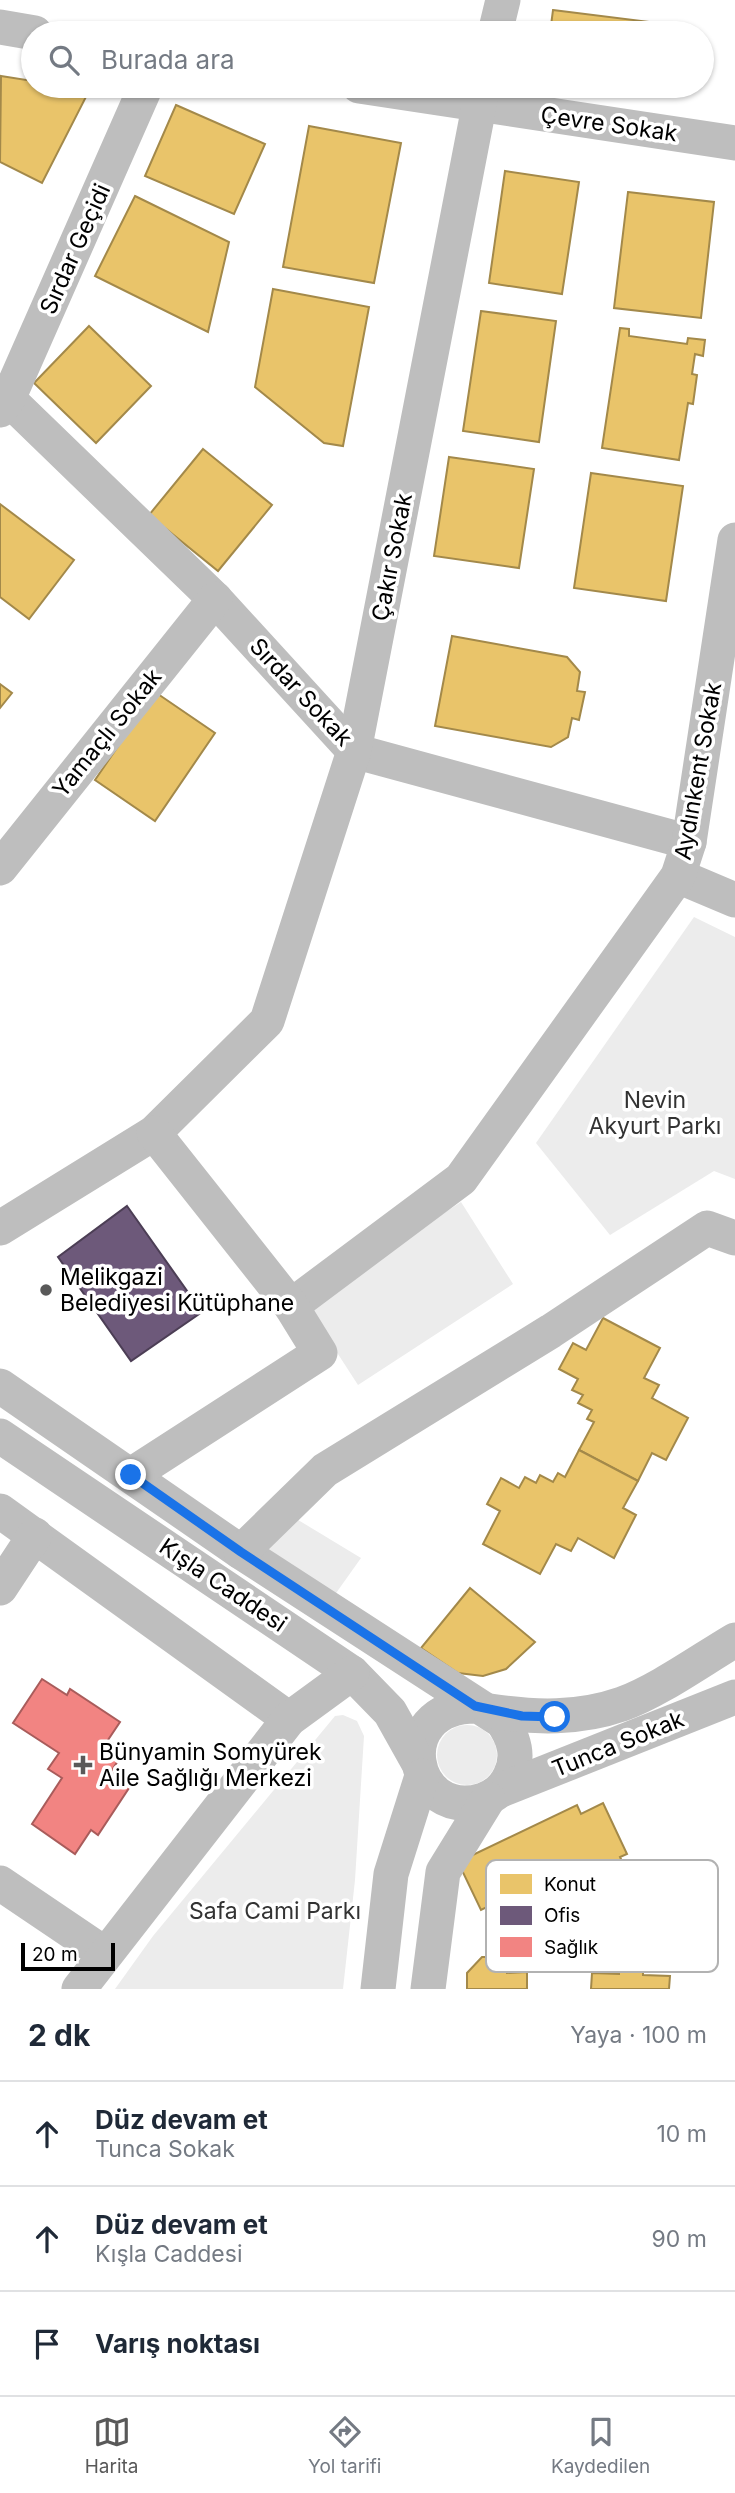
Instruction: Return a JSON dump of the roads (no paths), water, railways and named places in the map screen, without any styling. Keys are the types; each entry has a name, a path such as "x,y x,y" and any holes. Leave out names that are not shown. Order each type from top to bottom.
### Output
{"street":[{"path":"498,21 503,0"},
{"path":"0,27 21,31"},
{"name":"Sırdar Geçidi","path":"3,400 141,98"},
{"name":"Çakır Sokak","path":"154,1133 267,1021 354,751 480,98"},
{"name":"Çevre Sokak","path":"497,98 735,143"},
{"name":"Sırdar Sokak","path":"3,400 215,599 354,751 690,842"},
{"name":"Aydınkent Sokak","path":"291,1306 461,1180 678,876 690,842 735,540"},
{"name":"Yamaçlı Sokak","path":"0,868 215,599"},
{"path":"678,876 735,900"},
{"path":"0,1228 154,1133 291,1306 320,1353 131,1475"},
{"path":"241,1552 325,1470 551,1331 707,1228 735,1238"},
{"name":"Kışla Caddesi","path":"0,1386 241,1552 483,1709"},
{"name":"Kışla Caddesi","path":"0,1436 352,1672 390,1712 420,1769"},
{"path":"0,1511 289,1719"},
{"path":"0,1588 35,1535"},
{"name":"Tunca Sokak","path":"483,1709 555,1717 603,1710 626,1703 735,1640"},
{"path":"79,1989 289,1719 352,1672"},
{"name":"Tunca Sokak","path":"494,1794 735,1697"},
{"path":"378,1989 391,1874 420,1769 418,1746 433,1719 453,1708 483,1709 502,1720 511,1733 515,1763 443,1872 429,1989"},
{"path":"420,1769 443,1798 458,1803 494,1794"},
{"path":"0,1884 105,1954"}],"place":[{"name":"Melikgazi Belediyesi Kütüphane","path":"46,1290"},
{"name":"Bünyamin Somyürek Aile Sağlığı Merkezi","path":"83,1765"}],"park label":[{"name":"Nevin Akyurt Parkı","path":"655,1113"},
{"name":"Safa Cami Parkı","path":"275,1911"}]}
